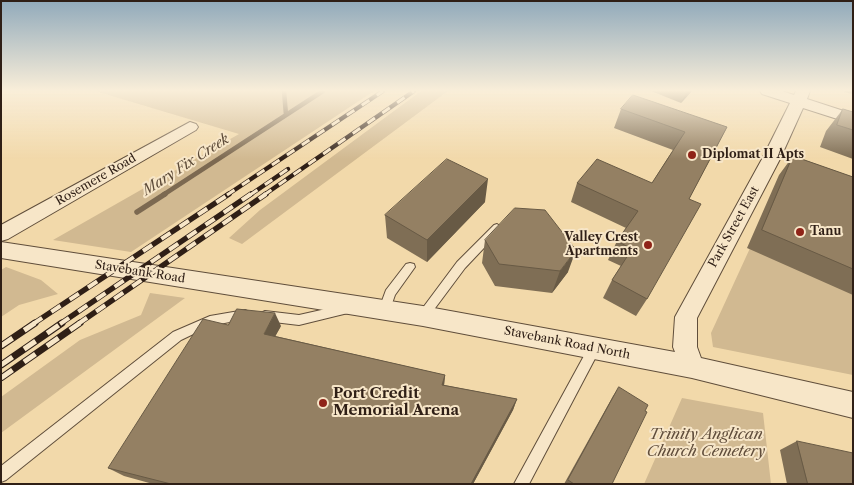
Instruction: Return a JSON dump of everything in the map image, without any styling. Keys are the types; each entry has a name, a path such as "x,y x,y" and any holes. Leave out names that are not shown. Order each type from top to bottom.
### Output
{"street":[{"name":"Park Street East","path":"692,368 685,347 686,317 771,159 792,114"},
{"path":"841,114 853,119"},
{"name":"Rosemere Road","path":"1,234 190,127"},
{"name":"Stavebank Road","path":"1,250 279,293"},
{"name":"Stavebank Road North","path":"279,293 361,305 594,347 853,405"}],"lane":[{"path":"423,316 461,265 503,221"},
{"path":"386,310 390,293 410,267"},
{"path":"1,475 176,336 198,325 217,318 251,315 299,320 361,305"},
{"path":"521,484 594,347"}],"green space":[{"path":"171,114 340,114 131,252 53,240 239,134"},
{"path":"390,114 418,114 242,244 229,238 260,210"},
{"path":"751,246 853,285 853,375 713,347 711,333"},
{"path":"6,267 41,280 58,294 19,305 1,317 1,270"},
{"path":"150,293 185,298 1,433 1,397 80,340 141,315"},
{"name":"Trinity Anglican Church Cemetery","path":"682,398 763,413 771,484 644,484"}],"building":[{"path":"634,114 688,114 727,127 689,199 701,204 647,299 612,280 632,249 617,241 638,211 577,183 597,159 652,183 685,132"},
{"path":"841,114 853,114 853,130 837,125"},
{"name":"Tanu","path":"793,156 853,177 853,269 762,230"},
{"path":"447,159 488,179 427,240 385,215"},
{"path":"515,208 545,210 576,250 560,271 499,264 485,240"},
{"name":"Port Credit Memorial Arena","path":"237,309 275,313 264,334 445,375 442,385 517,399 471,484 171,484 108,468 203,319 228,325"},
{"path":"619,387 648,405 645,411 647,412 612,484 574,484 568,480"},
{"path":"797,441 853,453 853,484 808,484"}],"waterway":[{"name":"Mary Fix Creek","path":"163,195 288,114"},
{"name":"Mary Fix Creek","path":"137,212 165,194"}],"railway":[{"path":"227,195 349,114"},
{"path":"264,195 381,114"},
{"path":"250,195 288,169"},
{"path":"33,324 229,194"},
{"path":"60,324 251,194"},
{"path":"78,324 266,194"},
{"path":"1,346 35,323"},
{"path":"1,365 62,323"},
{"path":"1,378 80,323"}],"place":[{"name":"Diplomat II Apts","path":"692,155"},
{"name":"Tanu","path":"800,232"},
{"name":"Valley Crest Apartments","path":"648,245"},
{"name":"Port Credit Memorial Arena","path":"323,403"}]}
